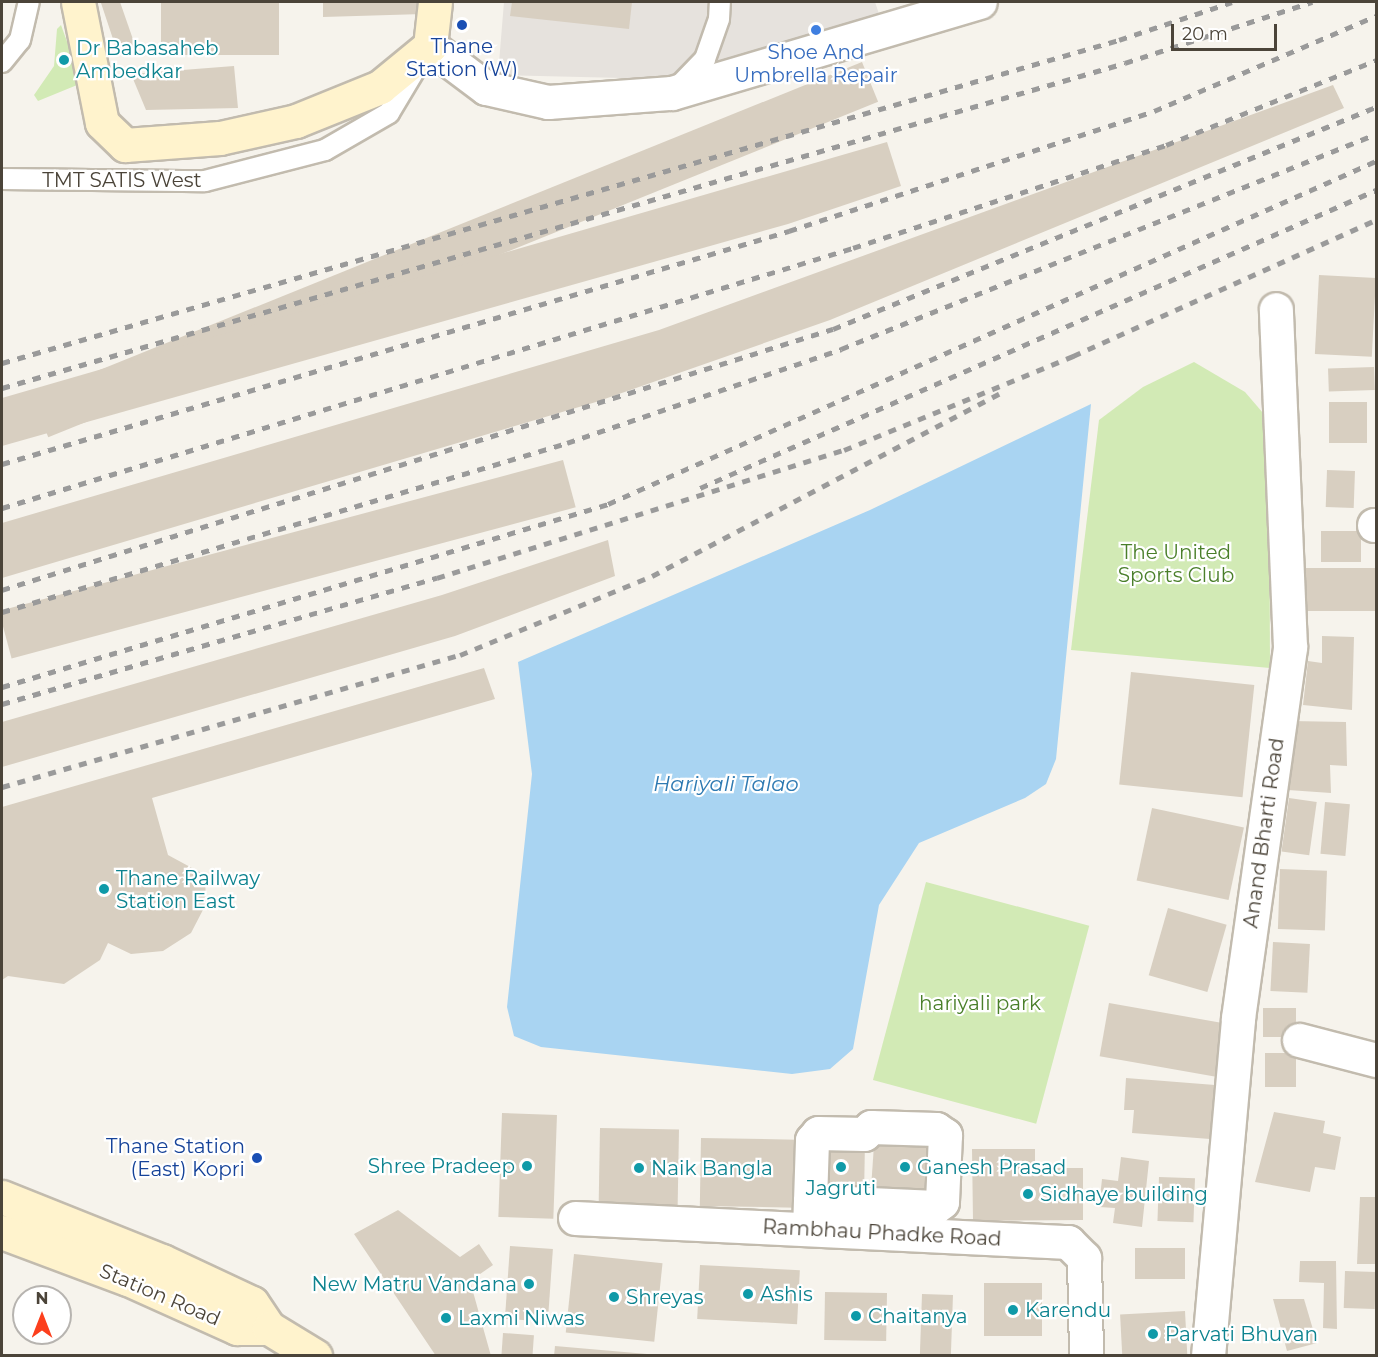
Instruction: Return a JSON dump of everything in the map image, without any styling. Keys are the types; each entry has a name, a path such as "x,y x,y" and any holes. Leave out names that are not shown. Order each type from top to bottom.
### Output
{"main road":[{"path":"78,2 102,123 126,145 220,138 296,121 380,87 430,46 435,2"},
{"path":"2,1199 162,1261 252,1303 269,1328 315,1356"},
{"name":"Station Road","path":"2,1232 128,1279 237,1328 269,1328"}],"street":[{"path":"430,46 486,88 548,102 672,93 980,2"},
{"name":"Anand Bharti Road","path":"1208,1356 1238,1018 1290,648 1276,309"},
{"path":"1299,1040 1377,1060"},
{"path":"809,1215 812,1140 819,1132 864,1134 871,1127 936,1129 945,1136 942,1202 935,1207 880,1218"},
{"name":"Rambhau Phadke Road","path":"575,1218 809,1215 880,1218 1068,1242 1084,1258 1086,1356"}],"lane":[{"path":"2,62 20,40 29,2"},
{"path":"672,93 705,59 719,19 720,2"},
{"name":"TMT SATIS West","path":"6,181 205,181 325,150 389,113 430,46"}],"shaded area":[{"path":"504,2 875,2 880,17 664,79 498,75"}],"green space":[{"path":"61,25 82,83 38,101 34,95 54,66 57,29"},
{"name":"The United Sports Club","path":"1194,362 1245,392 1269,420 1270,668 1071,650 1099,420 1143,387"},
{"name":"hariyali park","path":"926,882 1089,926 1036,1124 873,1080"}],"water":[{"name":"Hariyali Talao","path":"1091,404 1056,759 1046,784 1025,798 919,843 879,905 853,1049 830,1069 792,1074 541,1047 514,1036 507,1007 532,774 518,662 870,510"}],"building":[{"path":"120,2 136,48 116,48 101,3"},
{"path":"161,2 279,2 279,55 161,55"},
{"path":"323,2 423,2 423,14 323,17"},
{"path":"512,2 632,2 629,29 510,16"},
{"path":"862,62 878,102 48,437 32,397"},
{"path":"234,66 238,108 146,110 131,74"},
{"path":"1333,85 1344,108 830,320 596,402 2,578 2,523 659,330"},
{"path":"887,142 901,186 788,224 2,446 2,398"},
{"path":"1319,275 1376,278 1372,357 1315,354"},
{"path":"1374,367 1375,390 1329,392 1328,369"},
{"path":"1329,402 1367,402 1367,443 1329,443"},
{"path":"563,460 576,507 12,658 2,623 2,610"},
{"path":"1327,470 1355,471 1354,508 1326,507"},
{"path":"1321,531 1361,531 1361,562 1321,562"},
{"path":"608,540 615,576 455,636 2,767 2,722 442,595"},
{"path":"1297,568 1376,568 1376,611 1297,611"},
{"path":"1322,636 1354,637 1352,710 1303,705 1308,661 1322,663"},
{"name":"Thane Railway Station East","path":"484,668 495,699 152,798 168,855 205,875 206,904 191,933 163,951 131,954 108,943 100,960 64,984 8,976 2,980 2,807"},
{"path":"1131,672 1254,685 1243,797 1119,784"},
{"path":"1291,721 1346,722 1347,766 1330,765 1331,793 1288,790"},
{"path":"1289,798 1317,802 1309,855 1281,851"},
{"path":"1325,802 1350,804 1345,856 1320,854"},
{"path":"1152,808 1244,828 1229,900 1137,880"},
{"path":"1280,869 1327,871 1325,931 1278,929"},
{"path":"1168,908 1227,925 1207,992 1149,975"},
{"path":"1273,942 1310,944 1307,993 1270,991"},
{"path":"1109,1003 1228,1024 1219,1077 1100,1056"},
{"path":"1263,1008 1296,1008 1296,1037 1263,1037"},
{"path":"1265,1053 1296,1053 1296,1087 1265,1087"},
{"path":"1126,1078 1215,1085 1210,1139 1132,1133 1134,1110 1124,1110"},
{"path":"1274,1112 1325,1121 1323,1133 1341,1137 1335,1170 1315,1167 1310,1192 1255,1182"},
{"name":"Shree Pradeep","path":"502,1113 557,1115 553,1219 498,1217"},
{"name":"Naik Bangla","path":"600,1128 679,1129 678,1208 599,1207"},
{"name":"Ganesh Prasad","path":"875,1131 940,1136 935,1203 870,1199"},
{"path":"701,1138 797,1140 796,1208 700,1206"},
{"name":"Jagruti","path":"820,1140 865,1141 864,1195 819,1194"},
{"name":"Sidhaye building","path":"972,1149 1035,1149 1035,1168 1083,1168 1083,1220 973,1221"},
{"path":"1121,1157 1149,1161 1142,1227 1113,1223 1115,1208 1099,1207 1102,1179 1118,1181"},
{"path":"1159,1177 1195,1178 1193,1222 1157,1221"},
{"path":"1360,1197 1376,1197 1376,1264 1357,1264"},
{"name":"Laxmi Niwas","path":"398,1210 460,1257 479,1244 493,1265 470,1281 491,1356 436,1356 354,1234"},
{"name":"New Matru Vandana","path":"510,1246 553,1249 548,1322 505,1319"},
{"path":"1135,1248 1185,1248 1185,1279 1135,1279"},
{"name":"Shreyas","path":"574,1254 663,1263 654,1342 566,1333"},
{"path":"1300,1261 1336,1261 1337,1329 1323,1328 1324,1283 1299,1282"},
{"name":"Ashis","path":"700,1265 800,1270 797,1324 697,1319"},
{"path":"1345,1271 1376,1272 1375,1309 1344,1308"},
{"name":"Karendu","path":"984,1283 1042,1283 1042,1336 984,1336"},
{"name":"Chaitanya","path":"825,1292 887,1293 886,1341 824,1340"},
{"path":"922,1294 953,1295 951,1356 920,1356"},
{"path":"1273,1299 1304,1299 1317,1343 1287,1351"},
{"name":"Parvati Bhuvan","path":"1185,1311 1187,1356 1122,1356 1120,1314"},
{"path":"503,1333 534,1335 532,1356 501,1356"},
{"path":"555,1346 647,1354 647,1356 554,1356"}],"railway":[{"path":"2,363 1119,40 1232,2"},
{"path":"2,388 1125,63 1312,2"},
{"path":"2,464 789,231 1154,111 1376,16"},
{"path":"2,508 853,248 1166,145 1376,60"},
{"path":"2,590 833,329 1376,107"},
{"path":"2,612 567,443 841,349 1376,134"},
{"path":"2,687 608,504 1376,161"},
{"path":"700,488 1376,190"},
{"path":"2,704 437,578 844,450 1073,356 1376,220"},
{"path":"2,787 460,655 652,576 1001,393"}],"place":[{"name":"Thane Station (W)","path":"462,25"},
{"name":"Shoe And Umbrella Repair","path":"816,30"},
{"name":"Dr Babasaheb Ambedkar","path":"64,60"},
{"name":"Thane Railway Station East","path":"104,889"},
{"name":"Thane Station (East) Kopri","path":"257,1158"},
{"name":"Shree Pradeep","path":"527,1166"},
{"name":"Jagruti","path":"841,1167"},
{"name":"Ganesh Prasad","path":"905,1167"},
{"name":"Naik Bangla","path":"639,1168"},
{"name":"Sidhaye building","path":"1028,1194"},
{"name":"New Matru Vandana","path":"529,1284"},
{"name":"Ashis","path":"748,1294"},
{"name":"Shreyas","path":"614,1297"},
{"name":"Karendu","path":"1013,1310"},
{"name":"Chaitanya","path":"856,1316"},
{"name":"Laxmi Niwas","path":"446,1318"},
{"name":"Parvati Bhuvan","path":"1153,1334"}]}
